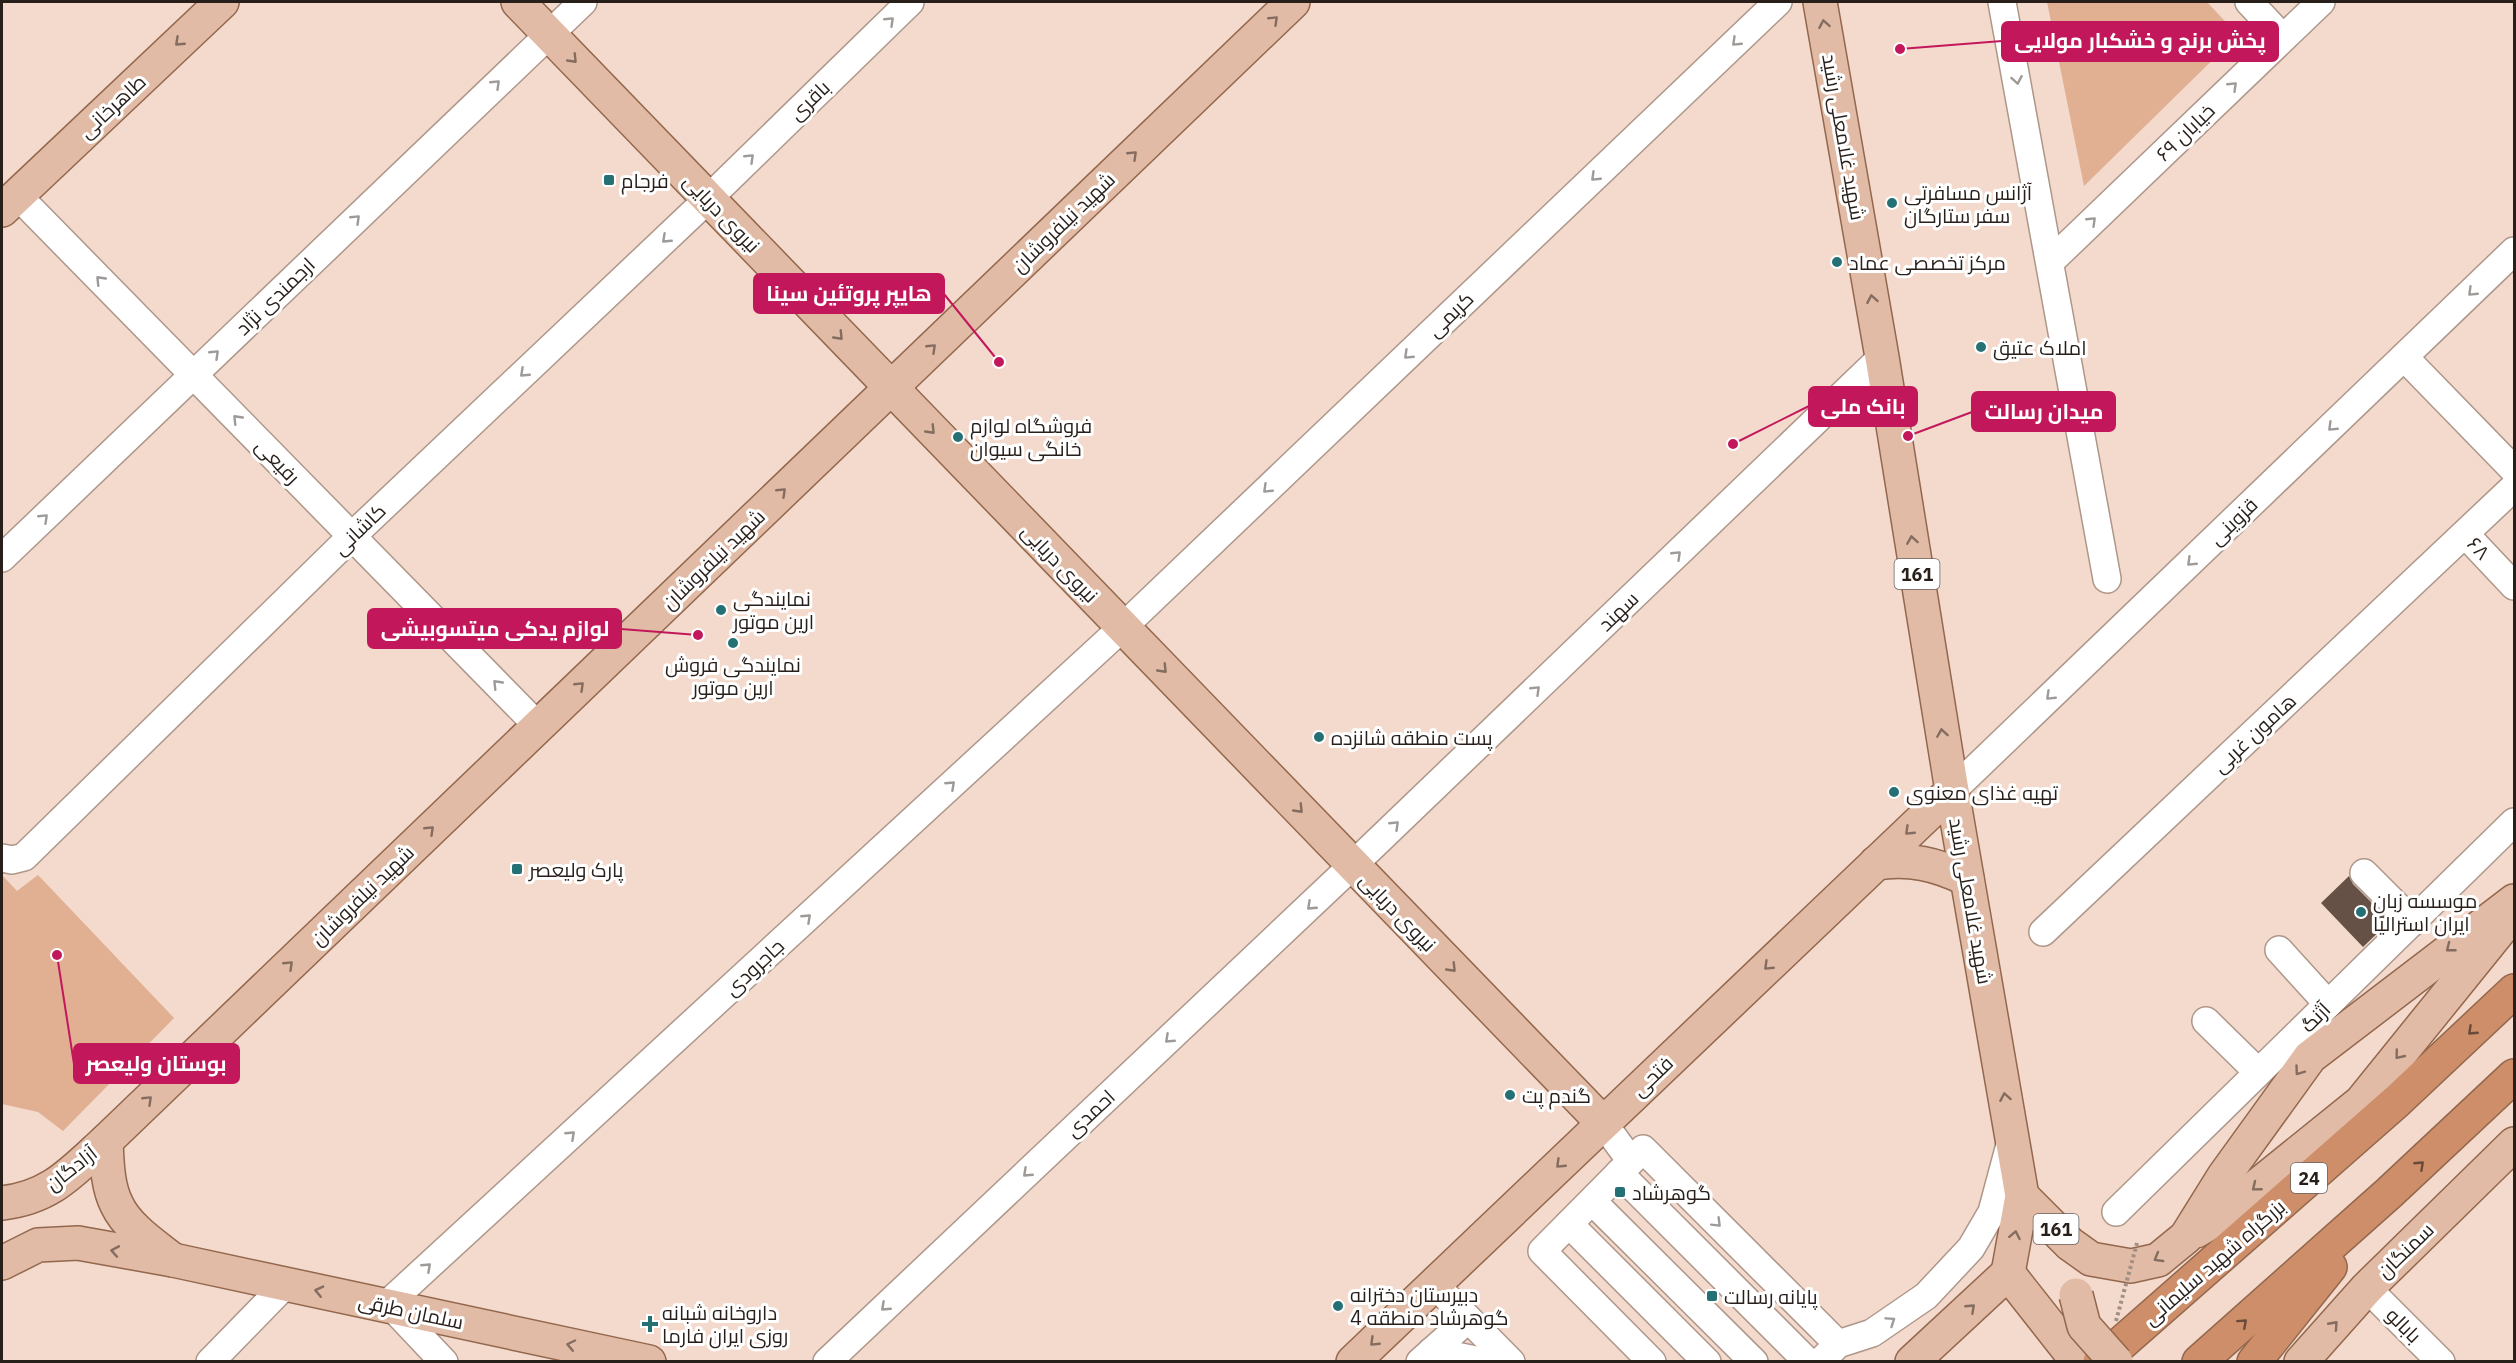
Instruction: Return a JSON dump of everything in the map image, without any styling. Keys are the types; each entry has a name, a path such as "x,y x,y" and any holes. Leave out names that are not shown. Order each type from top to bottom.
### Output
{"highway":[{"name":"بزرگراه شهید سلیمانی","path":"2100,1362 2397,1101 2514,991"},
{"path":"2199,1362 2389,1193 2514,1076"},
{"path":"2254,1362 2389,1193"}],"main road":[{"name":"طاهرخانی","path":"9,203 222,2"},
{"name":"نیروی دریایی","path":"518,2 1603,1123"},
{"name":"شهید نیلفروشان","path":"106,1141 1293,2"},
{"name":"شهید غلامعلی رشید","path":"1820,2 1882,357 1952,790 2022,1196 2008,1273"},
{"name":"فتحی","path":"1353,1362 1952,790"},
{"path":"1876,863 1901,860 1925,863 1967,879"},
{"path":"2186,1237 2224,1176 2310,1057 2514,902"},
{"path":"2116,1362 2084,1326 2076,1295 2091,1259 2131,1266 2144,1265 2158,1260 2186,1237 2216,1219 2361,1102 2514,911"},
{"name":"آزادگان","path":"2,1203 26,1201 61,1182 106,1141"},
{"path":"106,1141 107,1170 117,1205 142,1235 173,1260"},
{"name":"سمنگان","path":"2301,1362 2367,1288 2514,1144"},
{"name":"161","path":"2022,1196 2070,1244 2091,1259"},
{"name":"سلمان طرقی","path":"2,1263 38,1245 78,1243 173,1260 649,1362"},
{"path":"1912,1362 2008,1273 2072,1355"}],"street":[{"name":"ارجمندی نژاد","path":"2,558 583,2"},
{"name":"باقری","path":"709,198 910,2"},
{"name":"کریمی","path":"1123,627 1778,2"},
{"path":"2002,2 2107,579"},
{"path":"2249,2 2283,38"},
{"name":"خیابان ۶۹","path":"2050,262 2321,2"},
{"name":"کاشانی","path":"7,859 24,857 352,536 709,198"},
{"name":"رفیعی","path":"9,203 193,375 538,726"},
{"name":"قزوینی","path":"1952,790 2514,251"},
{"name":"سهند","path":"1353,865 1882,357"},
{"path":"2404,357 2514,470"},
{"name":"۶۸","path":"2514,487 2465,534 2514,586"},
{"name":"هامون غربی","path":"2043,932 2465,534"},
{"name":"جاجرودی","path":"388,1307 1123,627"},
{"name":"آژنگ","path":"2116,1212 2514,822"},
{"name":"احمدی","path":"827,1362 1353,865"},
{"path":"2364,873 2413,922"},
{"path":"2279,950 2328,1004"},
{"path":"2206,1021 2258,1072"},
{"path":"1603,1123 1625,1167 1808,1362"},
{"path":"1652,1362 1542,1251 1643,1149 1829,1353 1872,1333 1926,1296 1971,1248 1992,1212 2012,1138"},
{"path":"1592,1201 1754,1362"},
{"path":"1569,1224 1707,1362"},
{"path":"210,1362 286,1284"},
{"path":"1434,1284 1461,1325 1486,1350 1511,1362"},
{"name":"بابالو","path":"2367,1288 2441,1362"},
{"path":"388,1307 444,1362"},
{"path":"1426,1356 1461,1325"},
{"path":"1426,1356 1486,1350"}],"path":[{"path":"2114,1329 2137,1243"}],"shaded area":[{"path":"2047,2 2207,2 2238,35 2084,186"},
{"path":"2,875 17,891 38,875 174,1018 63,1131 38,1112 2,1104"}],"building":[{"name":"موسسه زبان ایران استرالیا","path":"2349,876 2353,884 2390,921 2363,947 2321,903"}],"place":[{"name":"پخش برنج و خشکبار مولایی","path":"1900,49"},
{"name":"فرجام","path":"609,180"},
{"name":"آژانس مسافرتی سفر ستارگان","path":"1892,203"},
{"name":"مرکز تخصصی عماد","path":"1837,262"},
{"name":"املاک عتیق","path":"1981,347"},
{"name":"هایپر پروتئین سینا","path":"999,362"},
{"name":"میدان رسالت","path":"1908,436"},
{"name":"فروشگاه لوازم خانگی سیوان","path":"958,437"},
{"name":"بانک ملی","path":"1733,444"},
{"name":"نمایندگی ارین موتور","path":"721,610"},
{"name":"لوازم یدکی میتسوبیشی","path":"698,635"},
{"name":"نمایندگی فروش ارین موتور","path":"733,643"},
{"name":"پست منطقه شانزده","path":"1319,737"},
{"name":"تهیه غذای معنوی","path":"1894,792"},
{"name":"پارک ولیعصر","path":"517,869"},
{"name":"موسسه زبان ایران استرالیا","path":"2361,912"},
{"name":"بوستان ولیعصر","path":"57,955"},
{"name":"گندم پت","path":"1510,1095"},
{"name":"گوهرشاد","path":"1620,1192"},
{"name":"پایانه رسالت","path":"1712,1296"},
{"name":"دبیرستان دخترانه گوهرشاد منطقه 4","path":"1338,1306"},
{"name":"داروخانه شبانه روزی ایران فارما","path":"650,1324"}]}
